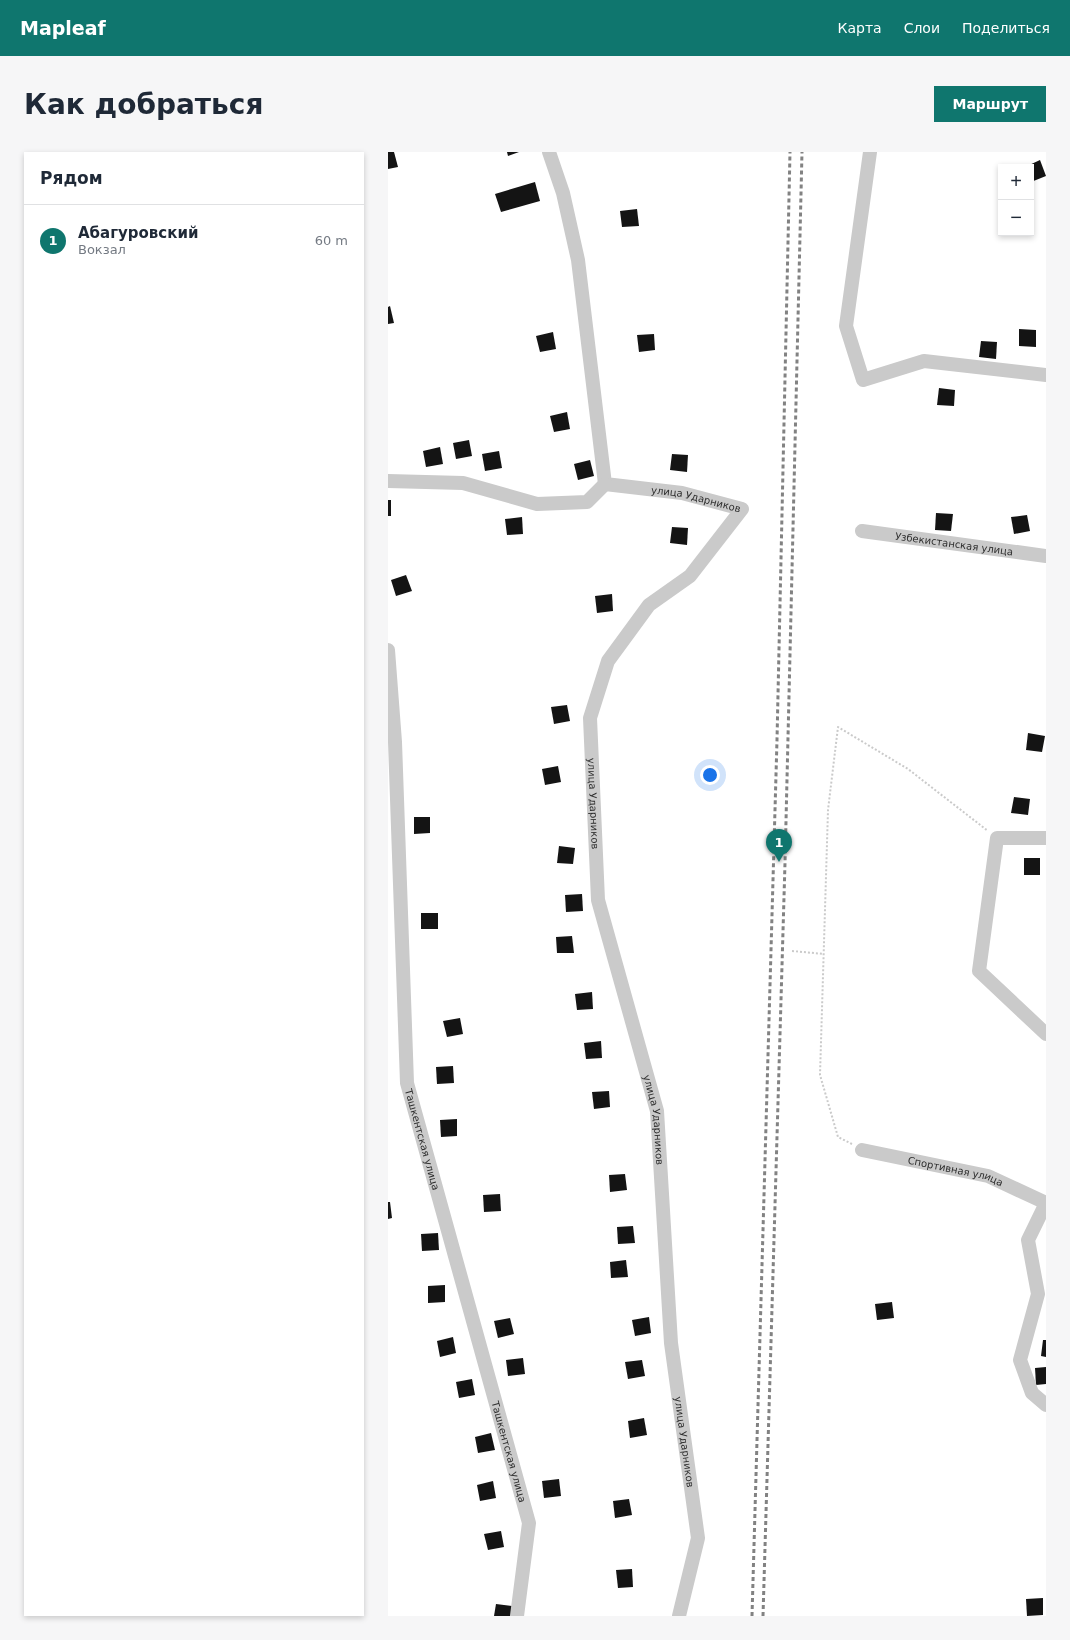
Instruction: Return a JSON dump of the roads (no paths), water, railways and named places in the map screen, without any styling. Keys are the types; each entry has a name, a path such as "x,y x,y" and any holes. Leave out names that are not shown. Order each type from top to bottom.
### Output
{"street":[{"path":"388,481 463,483 537,504 587,502 605,484 578,260 563,193 549,152"},
{"path":"870,152 846,326 863,380 924,361 1046,375"},
{"name":"улица Ударников","path":"605,484 682,493 742,510 690,576 649,605 617,648 608,661 590,718 598,900 657,1111 671,1343 698,1538 679,1616"},
{"name":"Узбекистанская улица","path":"862,531 1046,556"},
{"name":"Ташкентская улица","path":"388,650 395,742 407,1083 529,1523 517,1616"},
{"path":"1046,838 997,838 979,971 1046,1034"},
{"name":"Спортивная улица","path":"862,1150 988,1176 1046,1203"},
{"path":"1046,1203 1028,1240 1038,1294 1020,1360 1032,1392 1046,1405"}],"railway":[{"path":"752,1616 777,740 790,152"},
{"path":"763,1616 785,863 802,152"}],"place":[{"name":"Абагуровский","path":"779,862"}]}
